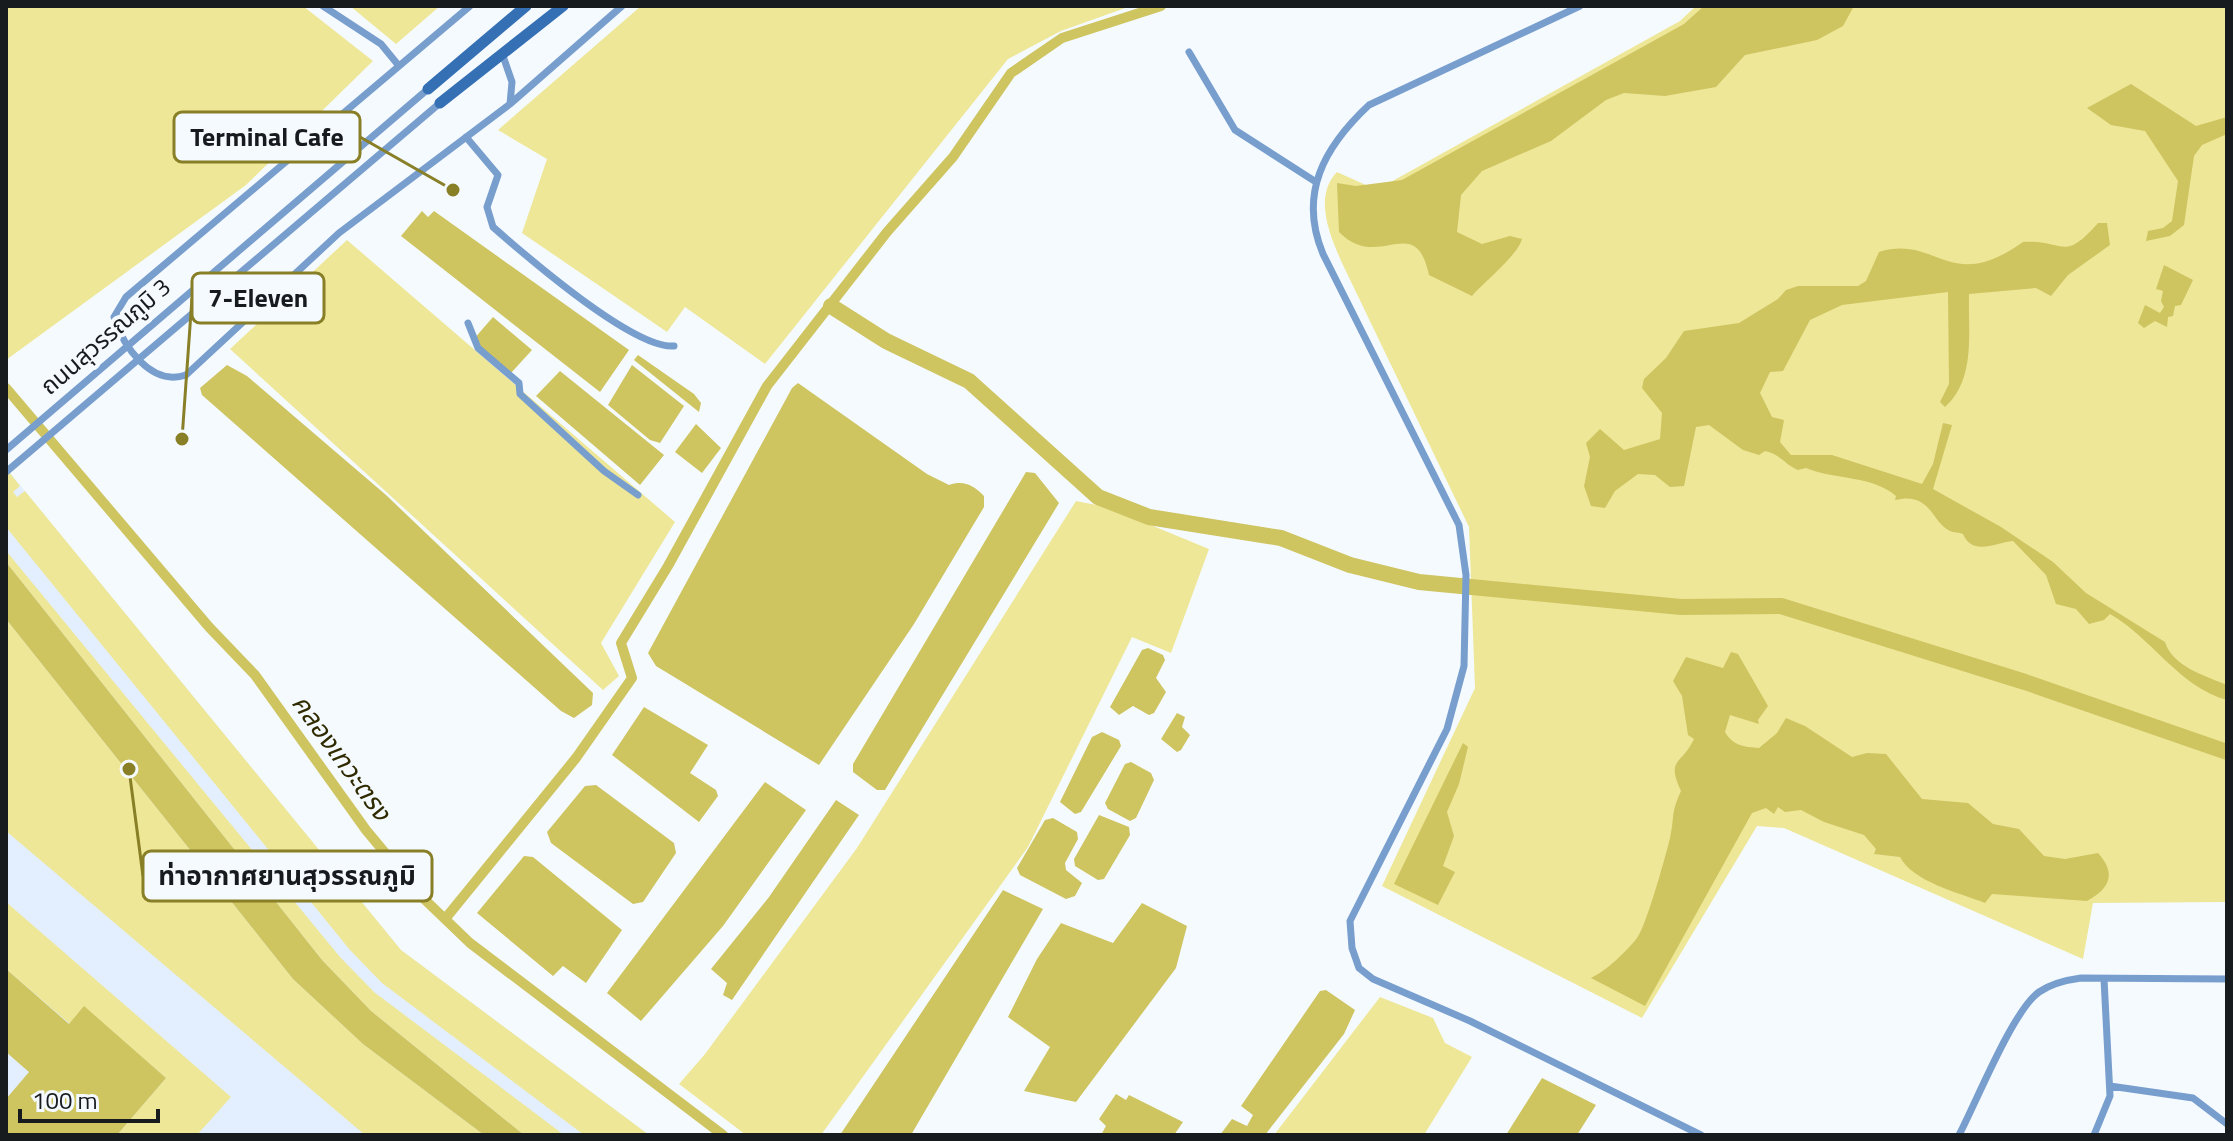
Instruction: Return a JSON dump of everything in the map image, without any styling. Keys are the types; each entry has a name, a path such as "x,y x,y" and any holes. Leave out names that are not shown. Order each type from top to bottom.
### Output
{"main road":[{"name":"ถนนสุวรรณภูมิ 3","path":"428,89 526,6"},
{"name":"ถนนสุวรรณภูมิ 3","path":"440,103 563,6"}],"street":[{"path":"323,6 381,44 399,66"},
{"path":"470,6 119,305 114,317 121,338 150,370 177,378 186,375 318,251 510,104 622,6"},
{"path":"1580,6 1369,105 1343,129 1316,182 1311,200 1312,229 1459,525 1466,575 1464,666 1447,729 1350,921 1352,948 1359,968 1373,979 1482,1026 1701,1135"},
{"path":"1189,52 1235,130 1316,182"},
{"path":"502,53 512,82 510,104"},
{"name":"ถนนสุวรรณภูมิ 3","path":"6,450 428,89"},
{"name":"ถนนสุวรรณภูมิ 3","path":"6,472 440,103"},
{"path":"466,137 498,175 487,207 493,227 618,324 651,342 674,346"},
{"path":"468,323 478,348 519,383 520,394 604,471 638,495"},
{"path":"2094,1135 2106,1110 2110,1086 2104,979"},
{"path":"1959,1135 2031,999 2061,981 2227,979"},
{"path":"2110,1086 2193,1098 2227,1124"}],"shaded area":[{"path":"6,6 303,6 373,61 246,185 6,360"},
{"path":"350,6 440,6 396,44"},
{"path":"641,6 1131,6 1061,31 1008,59 765,364 685,307 667,332 522,233 547,159 498,130"},
{"path":"1696,6 2227,6 2227,902 2093,903 2083,959 1784,828 1757,826 1642,1018 1382,886 1475,688 1469,527 1337,252 1326,217 1326,193 1337,172 1368,186 1389,183 1680,21"},
{"path":"1704,6 1854,6 1843,26 1817,40 1745,55 1716,87 1665,96 1624,93 1606,100 1551,141 1482,171 1461,195 1457,232 1482,244 1510,236 1522,239 1508,260 1472,296 1429,275 1423,256 1415,247 1405,244 1368,247 1354,243 1339,232 1337,183 1356,186 1402,180 1684,24"},
{"path":"2131,84 2196,126 2227,117 2227,134 2202,145 2194,156 2184,225 2170,236 2146,241 2148,231 2163,228 2172,221 2178,181 2145,131 2111,125 2087,108"},
{"path":"422,211 428,217 434,211 629,350 600,392 401,236"},
{"path":"2098,223 2107,223 2110,245 2068,275 2051,296 2036,288 1969,294 1966,369 1955,396 1945,407 1940,402 1949,384 1948,292 1842,305 1810,320 1783,371 1770,372 1760,393 1772,417 1784,420 1780,442 1791,455 1832,455 1922,484 1933,464 1943,423 1952,425 1933,489 2001,527 2053,562 2086,593 2165,642 2182,664 2227,685 2227,700 2194,684 2110,614 2104,620 2089,624 2076,609 2056,604 2046,575 2013,541 1972,545 1963,534 1944,527 1923,503 1907,498 1895,500 1896,496 1876,484 1806,468 1798,470 1770,452 1759,455 1743,450 1709,425 1696,427 1684,486 1670,487 1655,475 1638,474 1615,491 1605,508 1591,506 1584,486 1590,457 1586,443 1600,429 1624,450 1660,439 1662,413 1642,388 1644,379 1666,358 1684,331 1739,323 1778,299 1786,290 1798,286 1858,286 1866,281 1879,252 1916,250 1960,264 1977,263 1998,257 2023,242 2070,246"},
{"path":"347,240 675,522 601,643 619,676 603,690 230,349"},
{"path":"2164,265 2193,280 2181,305 2175,306 2173,316 2168,317 2167,327 2155,321 2144,328 2138,323 2145,305 2160,313 2164,307 2161,301 2163,291 2156,289"},
{"path":"493,317 532,350 511,373 473,340"},
{"path":"638,355 694,394 701,403 699,412 634,360"},
{"path":"227,365 247,376 386,495 593,693 592,705 574,718 561,711 202,395 200,388"},
{"path":"632,365 684,406 660,443 650,440 608,405"},
{"path":"560,371 664,455 640,485 536,396"},
{"path":"798,383 927,474 949,485 968,484 984,496 984,507 914,624 819,765 656,666 648,653 792,388"},
{"path":"696,424 721,448 702,473 675,452"},
{"path":"6,468 401,950 649,1135 6,1135"},
{"path":"6,468 20,486 13,492 17,497 25,491 401,950 649,1135 584,1135 382,983 350,950 6,527"},
{"path":"1026,472 1035,473 1059,503 885,790 877,790 853,772 853,764"},
{"path":"1076,501 1107,507 1209,549 1171,653 1132,637 1028,847 821,1135 746,1135 679,1084 705,1054 857,848"},
{"path":"7,552 340,957 374,992 564,1135 524,1135 371,1011 322,960 6,562"},
{"path":"6,562 322,960 371,1011 524,1135 484,1135 363,1044 293,979 6,619"},
{"path":"6,619 293,979 363,1044 484,1135 365,1135 6,831"},
{"path":"1148,648 1163,655 1165,660 1156,678 1166,692 1154,713 1149,715 1133,706 1119,715 1110,707 1142,650"},
{"path":"1731,652 1738,654 1768,706 1758,720 1759,724 1730,715 1725,732 1736,743 1759,748 1777,733 1786,718 1805,726 1852,757 1867,753 1886,754 1922,799 1968,803 1993,824 2019,829 2044,856 2065,859 2098,853 2109,874 2106,885 2087,901 1992,894 1985,903 1926,880 1906,866 1900,857 1874,854 1876,849 1864,835 1824,822 1801,810 1785,812 1778,807 1774,814 1766,808 1752,813 1645,1006 1591,978 1616,961 1637,938 1664,859 1681,791 1675,767 1694,739 1688,735 1682,696 1673,681 1686,657 1723,668"},
{"path":"644,707 708,745 690,773 716,790 718,796 699,822 612,755"},
{"path":"1177,713 1185,717 1182,727 1190,735 1177,752 1161,739"},
{"path":"1102,732 1119,740 1121,746 1081,812 1075,814 1060,802 1092,737"},
{"path":"1463,743 1468,747 1459,784 1447,812 1454,836 1443,866 1455,872 1438,905 1394,884"},
{"path":"1131,762 1151,773 1154,780 1136,818 1130,821 1108,809 1105,803 1125,764"},
{"path":"765,782 806,810 723,926 641,1021 607,993"},
{"path":"596,785 674,843 676,853 643,902 633,904 551,843 547,832 585,786"},
{"path":"836,800 859,815 732,1000 723,995 727,983 711,969 769,897"},
{"path":"1099,815 1129,827 1130,835 1104,879 1098,880 1075,866 1074,859"},
{"path":"1053,818 1077,832 1078,839 1065,863 1066,870 1082,883 1075,896 1066,899 1020,875 1017,868 1045,820"},
{"path":"524,856 533,857 622,930 586,983 563,966 553,976 477,913"},
{"path":"1003,890 1043,909 911,1135 840,1135"},
{"path":"6,902 231,1097 197,1135 117,1135 166,1078 84,1007 70,1024 6,969"},
{"path":"1142,903 1187,926 1176,968 1076,1102 1024,1091 1050,1047 1008,1017 1037,959 1061,923 1113,943"},
{"path":"6,969 69,1024 84,1006 166,1078 117,1135 6,1135 6,1099 29,1072 6,1052"},
{"path":"1326,990 1355,1010 1344,1034 1265,1135 1220,1135 1232,1119 1247,1126 1253,1115 1241,1106 1320,991"},
{"path":"1380,997 1433,1018 1445,1043 1472,1057 1424,1135 1274,1135"},
{"path":"1542,1078 1596,1105 1577,1135 1506,1135"},
{"path":"1116,1094 1126,1100 1129,1095 1183,1122 1174,1135 1101,1135 1106,1126 1099,1119"}],"waterway":[{"path":"445,919 576,758 632,678 621,643 668,566 767,386 887,232 953,157 1011,73 1062,38 1161,6"},
{"path":"831,306 886,341 969,381 1098,497 1149,517 1281,538 1350,565 1419,582 1681,607 1781,606 2025,682 2227,752"},
{"name":"คลองเทวะตรง","path":"6,388 209,627 255,675 366,830 421,896 470,943 723,1135"}],"place":[{"name":"Terminal Cafe","path":"453,190"},
{"name":"7-Eleven","path":"182,439"},
{"name":"ท่าอากาศยานสุวรรณภูมิ","path":"129,769"}]}
